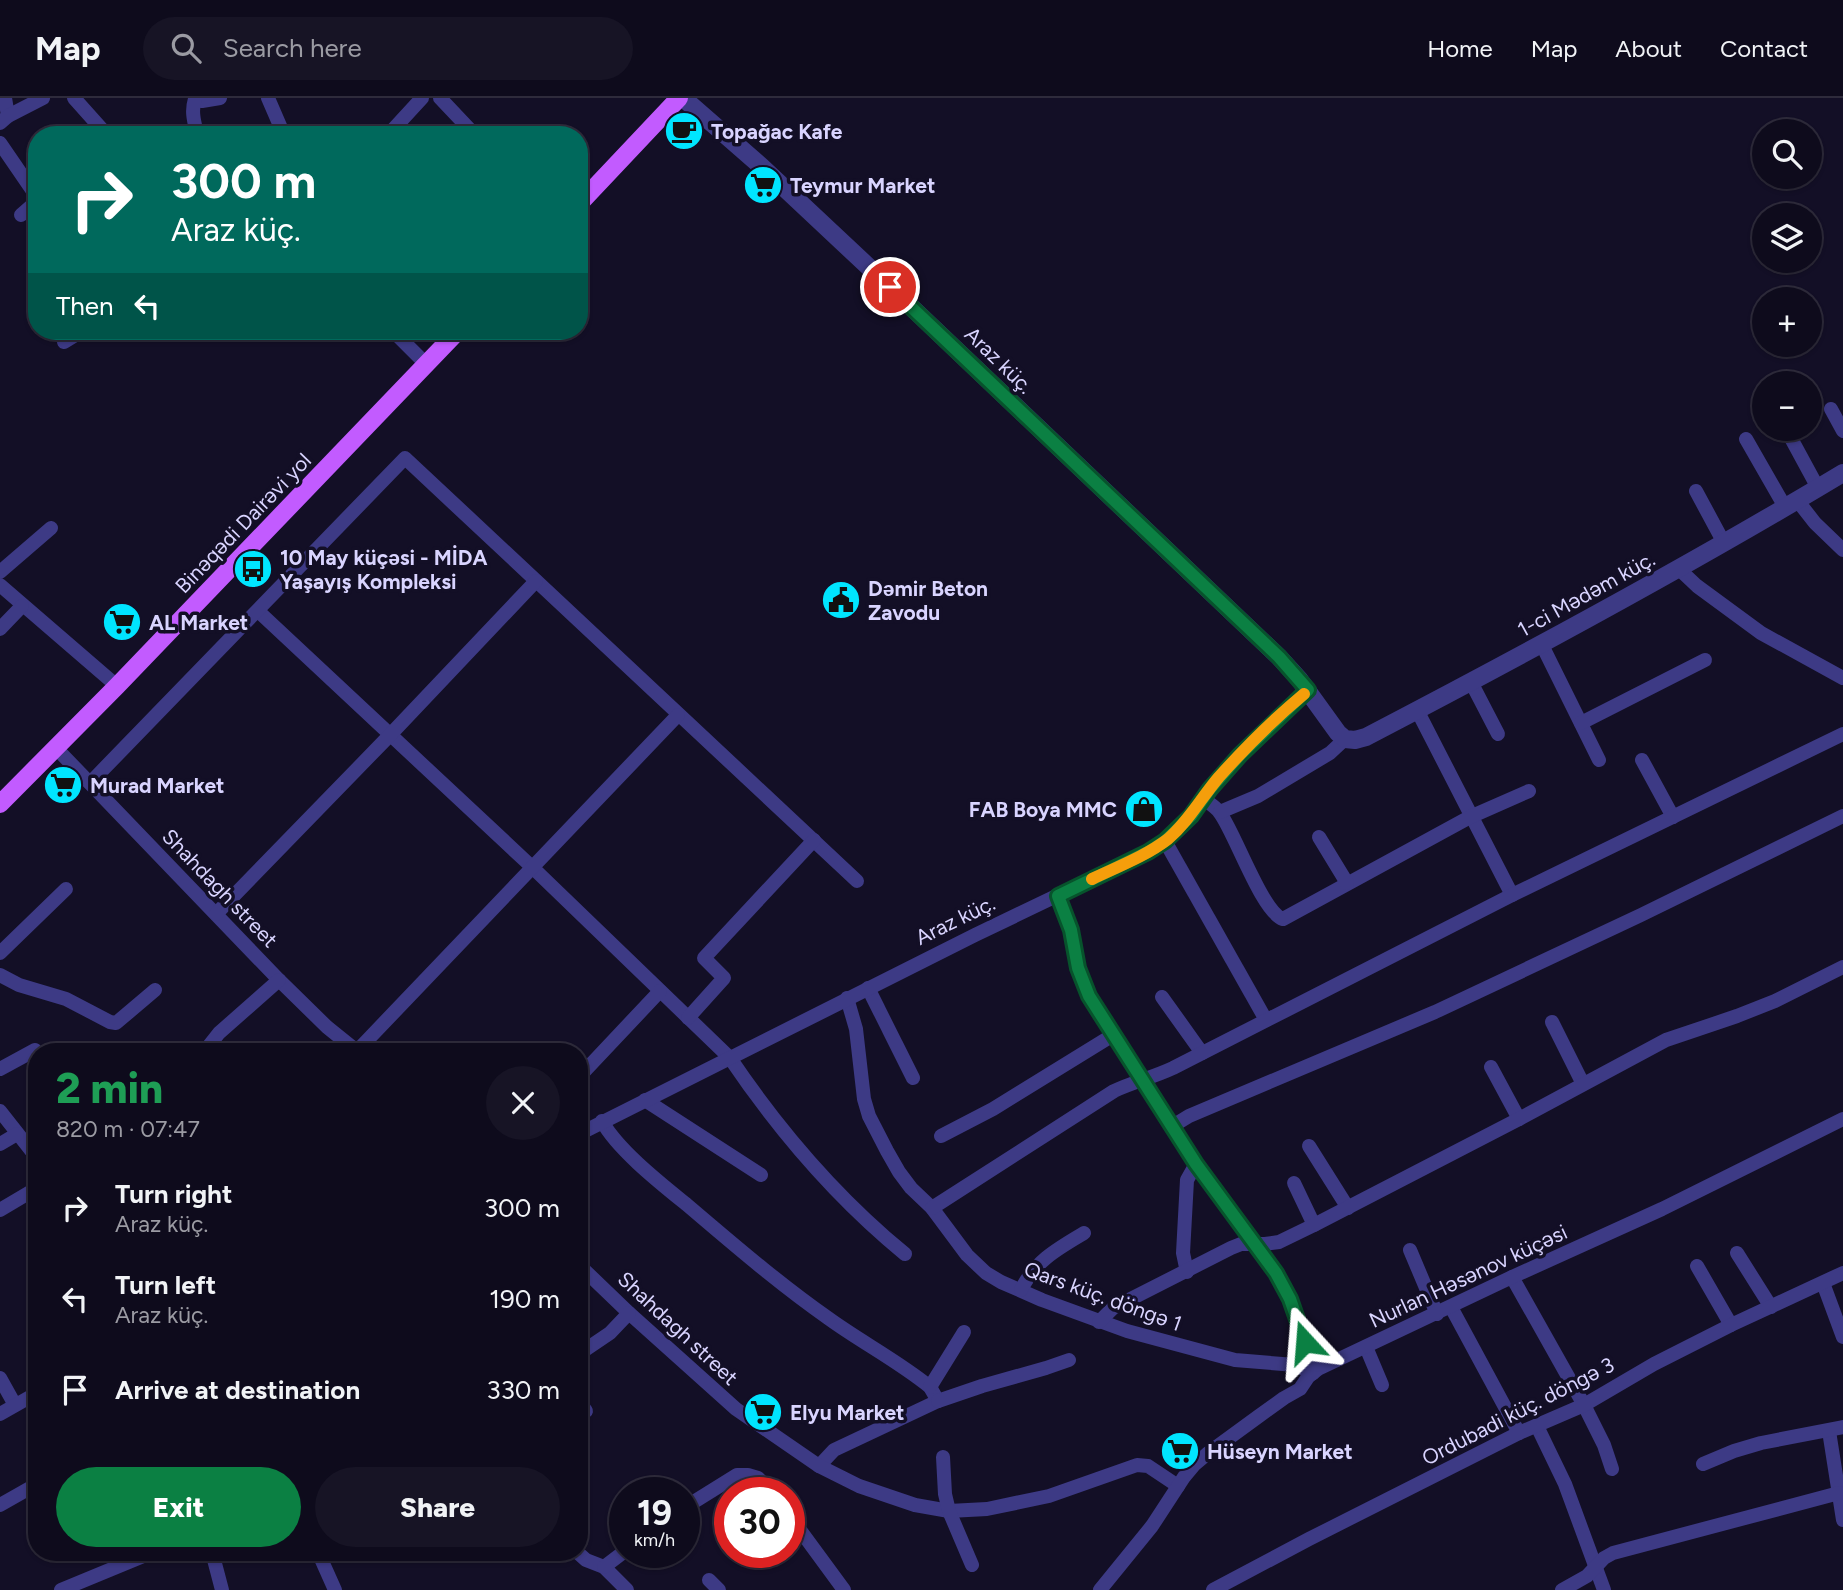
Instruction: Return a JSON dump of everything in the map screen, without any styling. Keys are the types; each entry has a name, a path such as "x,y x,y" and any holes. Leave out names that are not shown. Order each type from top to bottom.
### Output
{"main road":[{"path":"588,195 681,98"},
{"name":"Binəqədi Dairəvi yol","path":"0,804 449,340"}],"street":[{"path":"4,120 5,98"},
{"path":"4,120 43,98"},
{"path":"74,98 99,126"},
{"path":"195,126 192,107 195,98 202,101 220,98"},
{"path":"268,98 280,126"},
{"path":"396,126 422,98"},
{"path":"440,98 466,126"},
{"name":"Araz küç.","path":"681,98 752,159 916,312 1279,657 1345,739"},
{"path":"0,143 28,185"},
{"path":"21,215 28,208"},
{"path":"402,340 426,364"},
{"path":"1831,409 1843,430"},
{"path":"1746,439 1791,504 1843,550"},
{"path":"1793,441 1818,488"},
{"path":"90,783 405,458 857,881"},
{"name":"1-ci Mədəm küç.","path":"1345,739 1366,737 1542,645 1843,473"},
{"path":"1696,491 1724,543"},
{"path":"0,572 51,528"},
{"path":"1679,569 1697,586 1761,633 1843,678"},
{"path":"216,914 536,581"},
{"path":"0,585 117,686"},
{"path":"0,629 22,606"},
{"path":"258,611 532,867 730,1058 821,1174 875,1229 905,1254"},
{"path":"1542,645 1599,760"},
{"path":"1581,723 1704,660"},
{"path":"1471,682 1498,734"},
{"name":"Araz küç.","path":"588,1129 847,998 1148,852 1183,825 1240,755 1308,690"},
{"path":"1417,710 1511,895"},
{"path":"365,1043 678,715"},
{"path":"932,1208 1114,1091 1130,1083 1156,1076 1511,895 1843,734"},
{"path":"1220,813 1258,796 1330,754 1345,739"},
{"name":"Shahdagh street","path":"56,748 279,980 347,1043"},
{"path":"1642,760 1672,817"},
{"path":"1203,799 1220,813 1265,900 1279,918 1283,919 1470,817 1529,791"},
{"path":"1171,1127 1189,1116 1435,1012 1843,816"},
{"path":"1319,837 1347,883"},
{"path":"688,1018 724,978 704,958 814,840"},
{"path":"1165,841 1266,1020"},
{"path":"0,953 66,889"},
{"path":"1058,896 1071,930 1078,968 1089,996 1171,1127 1276,1273 1290,1299 1313,1373"},
{"path":"1099,1322 1113,1308 1231,1248 1241,1244 1279,1242 1314,1225 1666,1040 1775,1001 1843,967"},
{"path":"0,975 19,985 58,996 116,1023 155,990"},
{"path":"211,1043 279,980"},
{"path":"868,988 913,1078"},
{"path":"588,1067 660,991"},
{"path":"1162,997 1202,1053"},
{"name":"Qars küç. döngə 1","path":"847,998 856,1029 864,1099 869,1116 899,1172 932,1208 967,1255 993,1277 1099,1322 1167,1343 1235,1360 1295,1364 1313,1373"},
{"path":"1552,1022 1583,1084"},
{"path":"941,1136 993,1109 1113,1035"},
{"path":"0,1069 28,1053"},
{"path":"1491,1067 1519,1119"},
{"path":"645,1100 761,1175"},
{"path":"0,1111 28,1147"},
{"name":"Nurlan Həsənov küçəsi","path":"1100,1590 1152,1526 1194,1465 1300,1389 1313,1373 1512,1277 1662,1209 1843,1119"},
{"path":"602,1121 619,1144 669,1190 785,1286 930,1387 938,1401"},
{"path":"0,1144 17,1133"},
{"path":"1309,1146 1348,1208"},
{"path":"1187,1272 1183,1254 1187,1180 1196,1164"},
{"path":"1294,1183 1314,1225"},
{"path":"0,1210 28,1193"},
{"path":"1021,1290 1040,1262 1084,1233"},
{"path":"1410,1250 1444,1310 1477,1353 1519,1433"},
{"path":"1737,1253 1771,1307"},
{"path":"1697,1266 1731,1325"},
{"name":"Ordubadi küç. döngə 3","path":"1213,1590 1519,1433 1584,1405 1654,1364 1731,1325 1843,1273"},
{"name":"Shahdagh street","path":"588,1274 736,1409 819,1466 859,1486 915,1505 949,1511 987,1509 1049,1496 1137,1465 1148,1466 1178,1486"},
{"path":"1512,1277 1584,1405 1604,1445 1612,1469"},
{"path":"1823,1283 1843,1337"},
{"path":"588,1348 610,1333 629,1313"},
{"path":"930,1387 964,1332"},
{"path":"1366,1347 1382,1385"},
{"path":"819,1466 834,1450 938,1401 1069,1360"},
{"path":"0,1378 15,1405"},
{"path":"0,1413 28,1398"},
{"path":"1538,1426 1565,1484 1604,1590"},
{"path":"1703,1464 1761,1443 1836,1429 1843,1520"},
{"path":"943,1457 949,1511 972,1565"},
{"path":"734,1477 755,1477"},
{"path":"0,1505 28,1489"},
{"path":"1562,1590 1587,1576 1604,1558 1613,1553 1839,1493"},
{"path":"805,1537 844,1590"},
{"path":"61,1590 119,1561"},
{"path":"214,1561 222,1590"},
{"path":"322,1561 335,1590"},
{"path":"588,1561 604,1567 627,1590"},
{"path":"604,1567 609,1563"}],"slow traffic":[{"path":"1092,879 1165,841 1191,816 1240,755 1304,694"}],"place":[{"name":"Topağac Kafe","path":"684,131"},
{"name":"Teymur Market","path":"763,185"},
{"name":"10 May küçəsi - MİDA Yaşayış Kompleksi","path":"253,569"},
{"name":"Dəmir Beton Zavodu","path":"841,600"},
{"name":"AL Market","path":"122,622"},
{"name":"Murad Market","path":"63,785"},
{"name":"FAB Boya MMC","path":"1144,809"},
{"name":"Elyu Market","path":"763,1412"},
{"name":"Hüseyn Market","path":"1180,1451"}],"route":[{"path":"890,287 1279,657 1308,690 1240,755 1191,816 1165,841 1058,896 1067,917 1078,968 1089,996 1171,1127 1276,1273 1290,1299 1305,1342"}]}
